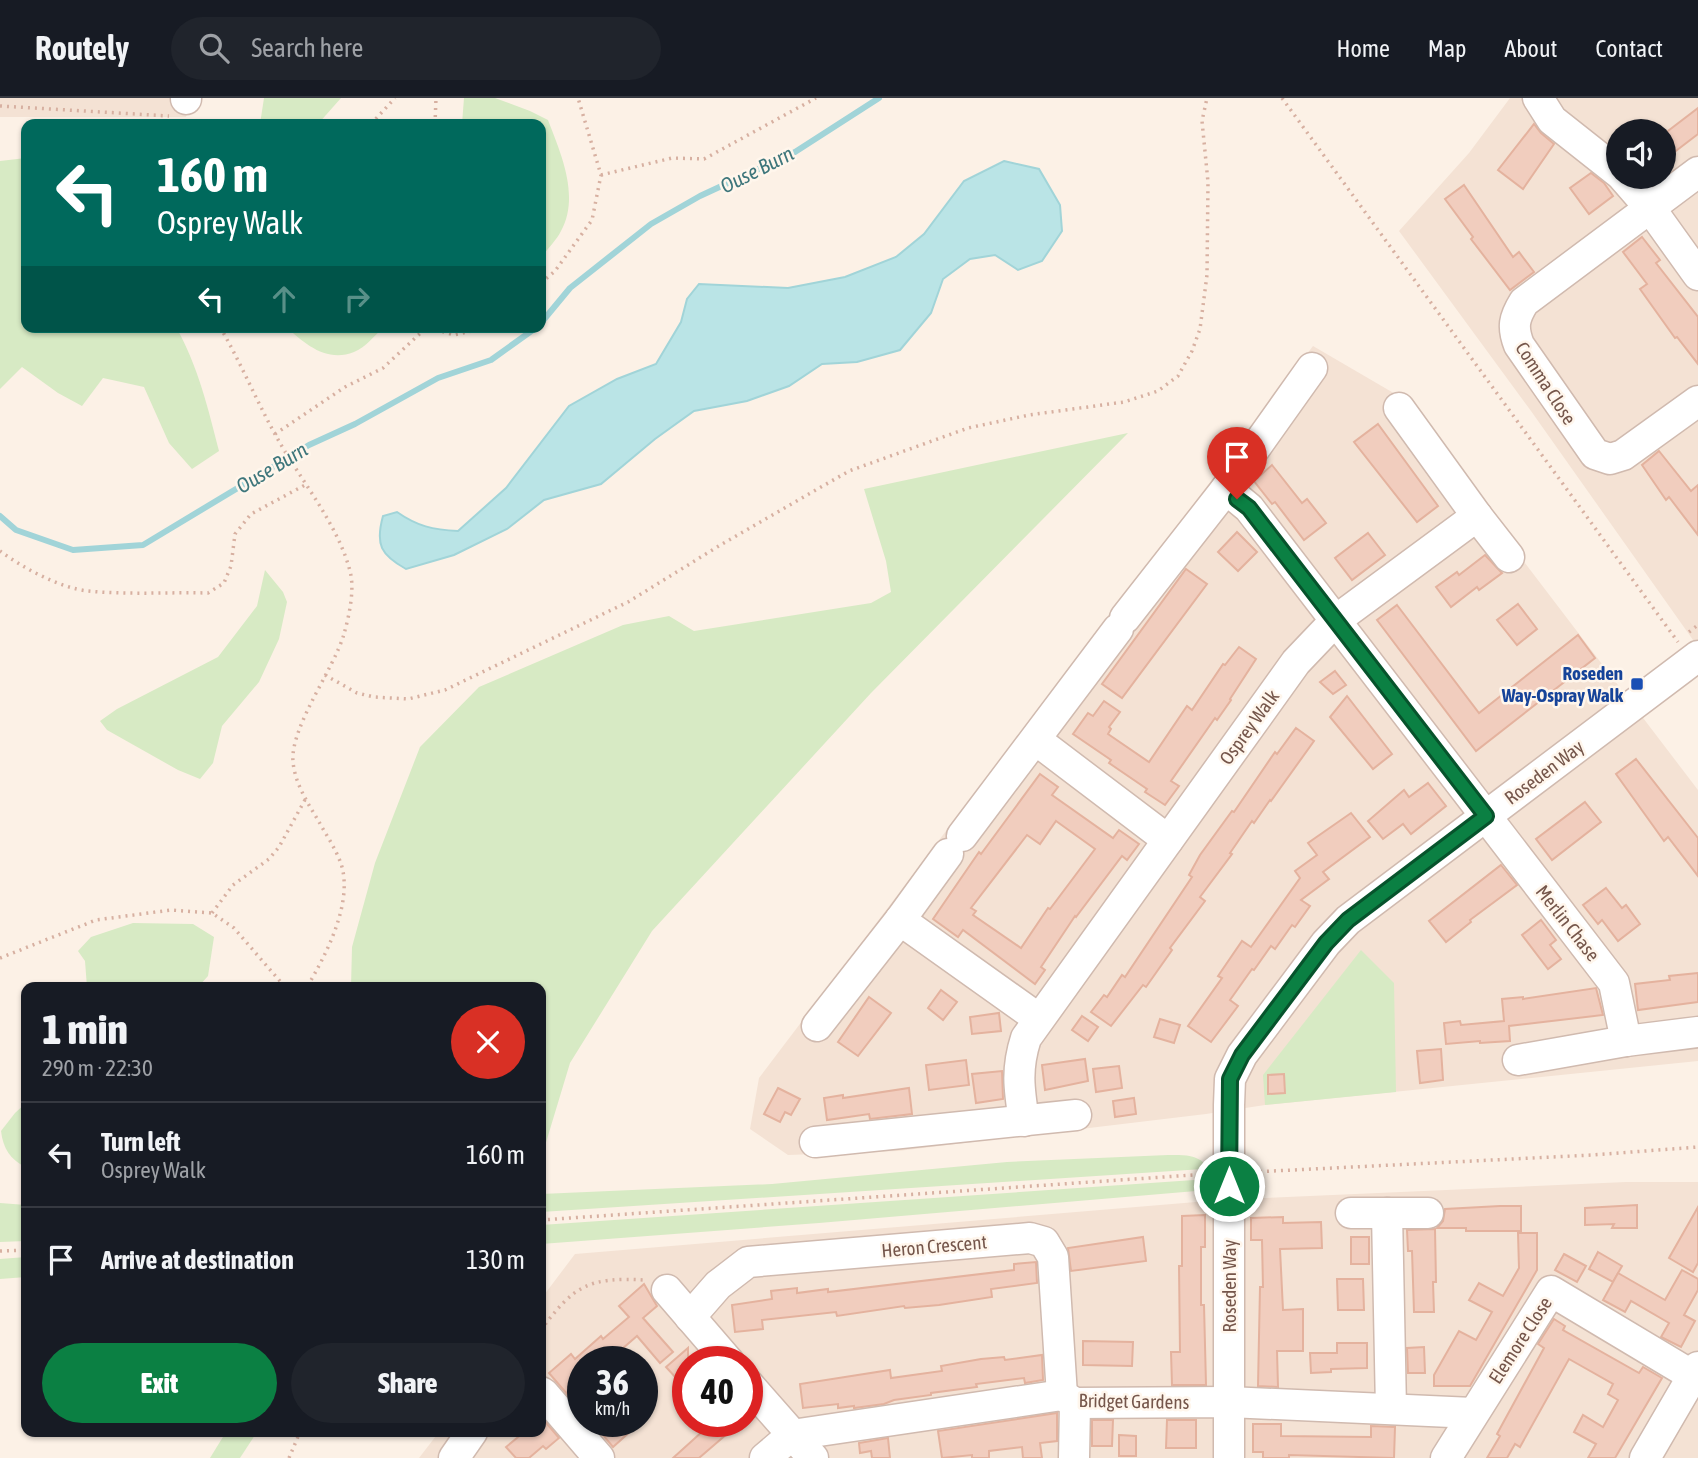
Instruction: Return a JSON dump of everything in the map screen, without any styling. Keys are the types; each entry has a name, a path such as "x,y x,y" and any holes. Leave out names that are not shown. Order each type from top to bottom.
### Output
{"street":[{"path":"1538,98 1552,120 1606,163"},
{"path":"1650,208 1698,172"},
{"path":"1633,189 1698,275"},
{"name":"Comma Close","path":"1650,208 1524,302 1516,314 1513,329 1520,345 1595,454 1610,458 1623,454 1698,401"},
{"path":"817,1026 1226,489 1312,368"},
{"path":"1399,408 1509,557"},
{"path":"1226,489 1249,508 1486,816"},
{"name":"Osprey Walk","path":"1024,1121 1018,1082 1019,1061 1026,1038 1296,662 1336,620 1477,516"},
{"name":"Roseden Way","path":"1229,1458 1229,1402 1242,1170 1230,1079 1242,1055 1326,943 1348,920 1695,658"},
{"path":"1035,740 1168,840"},
{"name":"Merlin Chase","path":"1486,816 1614,983 1626,1041"},
{"path":"900,920 1039,1019"},
{"path":"1518,1060 1626,1041 1698,1032"},
{"path":"814,1142 1076,1115"},
{"path":"1352,1213 1429,1213"},
{"path":"1387,1213 1391,1409"},
{"name":"Heron Crescent","path":"690,1317 718,1285 748,1262 1030,1238 1044,1242 1053,1257 1074,1458"},
{"path":"667,1290 715,1346"},
{"name":"Elemore Close","path":"1446,1458 1551,1291 1695,1371"},
{"path":"1645,1458 1695,1371"},
{"path":"546,1396 599,1458"},
{"name":"Bridget Gardens","path":"792,1435 1068,1399 1229,1402 1473,1413"},
{"path":"763,1401 813,1458"},
{"path":"765,1458 792,1435"},
{"path":"454,1458 469,1437"}],"path":[{"path":"376,119 395,98"},
{"path":"435,119 436,98"},
{"path":"546,279 555,271 592,220 601,176 578,98"},
{"path":"601,176 672,158 705,159 816,98"},
{"path":"325,675 357,693 374,697 408,699 445,690 628,602 849,471 968,428 1029,415 1124,402 1158,391 1178,376 1196,340 1208,275 1208,199 1202,121 1207,98"},
{"path":"1282,98 1695,658"},
{"path":"0,106 184,104"},
{"path":"224,333 240,360 279,442 335,535 351,573 349,614 342,639 296,738 292,759 296,779 335,850 342,868 344,885 341,911 333,935 310,982"},
{"path":"275,434 345,387 383,368 421,333"},
{"path":"0,551 19,565 52,580 87,591 208,593 224,583 231,566 235,534 251,514 305,485"},
{"path":"212,913 233,885 269,859 279,848 306,798"},
{"path":"0,958 96,920 171,910 212,913 234,928 281,982"},
{"path":"546,1220 1242,1170 1592,1155 1698,1147"},
{"path":"0,1251 21,1250"},
{"path":"546,1323 561,1302 588,1284 617,1278 647,1280 667,1290"},
{"path":"289,1458 298,1437"}],"shaded area":[{"path":"0,98 192,98 186,117 0,117"},
{"path":"1510,98 1698,98 1698,647 1531,411 1399,231 1469,153"},
{"path":"1313,346 1397,395 1698,790 1698,1061 1265,1105 898,1151 788,1155 750,1129 759,1078"},
{"path":"1626,1182 1698,1182 1698,1458 419,1458 435,1437 546,1437 546,1292 575,1254 1220,1200"}],"green space":[{"path":"264,98 341,98 322,119 261,119"},
{"path":"464,98 495,98 546,119 462,119"},
{"path":"546,119 558,147 569,189 566,218 557,238 546,252"},
{"path":"21,159 21,333 179,333 196,372 219,451 192,469 169,443 144,387 103,378 82,406 58,393 22,367 0,389 0,161"},
{"path":"293,333 378,333 358,350 344,355 317,350"},
{"path":"1128,433 871,693 652,931 570,1063 546,1142 546,982 351,982 352,947 375,863 420,747 479,687 623,625 669,616 694,631 871,603 891,592 886,561 864,489"},
{"path":"265,570 283,592 287,602 279,639 259,682 222,726 213,763 200,779 178,770 107,730 100,721 117,709 218,657 257,606"},
{"path":"133,923 193,924 214,937 208,976 203,982 87,982 85,961 78,951 91,937"},
{"path":"1361,950 1394,983 1396,1092 1265,1105 1263,1075"},
{"path":"21,1108 21,1164 8,1153 1,1131"},
{"path":"1168,1155 1196,1158 1204,1163 1203,1169 546,1212 546,1194 772,1184 1007,1162"},
{"path":"1194,1180 1200,1183 1196,1191 546,1244 546,1225"},
{"path":"0,1203 21,1205 21,1241 0,1242"},
{"path":"21,1257 21,1277 0,1279 0,1259"},
{"path":"223,1437 254,1437 240,1458 210,1458"}],"water":[{"path":"1004,161 1039,169 1060,205 1062,231 1042,261 1018,270 995,255 970,259 943,279 931,313 900,350 857,362 822,364 789,386 747,401 694,411 601,484 544,500 507,529 454,555 406,569 391,559 382,548 380,535 383,516 397,512 426,526 458,531 506,488 569,406 617,379 656,364 681,322 687,299 699,284 788,288 845,277 896,257 924,234 964,181"}],"building":[{"path":"1698,108 1698,134 1676,151 1676,125"},
{"path":"1534,124 1554,144 1523,189 1498,170"},
{"path":"1591,173 1604,183 1613,196 1589,214 1570,188"},
{"path":"1464,185 1513,257 1519,252 1534,272 1510,290 1445,199"},
{"path":"1642,237 1660,260 1656,263 1698,317 1698,364 1677,337 1675,338 1640,289 1647,284 1623,252"},
{"path":"1378,424 1438,506 1417,522 1354,442"},
{"path":"1659,451 1691,491 1698,485 1698,535 1669,497 1666,500 1642,465"},
{"path":"1272,465 1302,503 1307,499 1326,523 1304,540 1275,502 1272,504 1254,481"},
{"path":"1237,532 1257,552 1238,571 1218,552"},
{"path":"1368,533 1385,555 1352,580 1335,558"},
{"path":"1485,555 1502,573 1479,590 1477,587 1451,607 1436,587 1457,572 1459,575"},
{"path":"1186,569 1207,584 1122,698 1102,684"},
{"path":"1518,604 1537,629 1517,645 1497,620"},
{"path":"1397,605 1479,713 1578,635 1595,658 1476,751 1377,620"},
{"path":"1239,647 1256,659 1231,700 1217,720 1215,718 1171,781 1179,786 1165,805 1109,763 1111,760 1073,734 1088,713 1093,716 1104,701 1120,712 1109,727 1111,729 1108,734 1149,762 1187,706 1192,710 1223,664 1225,665"},
{"path":"1335,671 1346,685 1333,694 1320,682"},
{"path":"1347,696 1392,754 1373,769 1330,717"},
{"path":"1296,728 1314,741 1230,853 1232,854 1200,897 1205,901 1170,948 1172,950 1146,987 1143,985 1111,1026 1091,1012 1104,995 1107,997 1122,975 1125,977 1192,877 1189,875 1200,855 1232,811 1234,812 1275,752 1277,754"},
{"path":"1636,759 1698,838 1698,876 1668,837 1664,841 1616,774"},
{"path":"1040,774 1058,787 1052,795 1113,838 1119,830 1139,844 1127,860 1122,856 1075,916 1041,967 1045,970 1035,984 963,930 958,937 933,919 979,852 981,854","holes":["1056,821 1095,849 1050,909 1048,908 1021,948 973,915 976,911 971,908 1027,835 1040,844"]},
{"path":"1428,783 1446,806 1411,834 1403,824 1383,839 1368,821 1404,790 1409,797"},
{"path":"1585,802 1601,822 1552,860 1536,839"},
{"path":"1351,813 1370,837 1323,872 1329,879 1301,900 1310,906 1275,949 1271,946 1254,970 1252,969 1230,1000 1238,1006 1211,1042 1188,1026 1222,978 1218,976 1242,941 1251,947 1300,878 1295,871 1317,855 1308,843"},
{"path":"1501,865 1517,885 1470,920 1471,922 1446,942 1429,921"},
{"path":"1606,888 1622,908 1626,905 1640,924 1618,941 1602,920 1598,924 1583,905"},
{"path":"1541,920 1556,940 1550,945 1561,959 1548,969 1522,935"},
{"path":"1698,973 1698,1002 1638,1010 1635,984"},
{"path":"1596,988 1603,1015 1509,1026 1510,1041 1446,1044 1444,1023 1460,1021 1461,1025 1504,1021 1502,999 1523,999"},
{"path":"941,990 957,1002 943,1020 928,1008"},
{"path":"869,997 891,1013 858,1056 838,1042"},
{"path":"999,1013 1001,1031 972,1034 970,1017"},
{"path":"1082,1016 1098,1027 1088,1041 1072,1030"},
{"path":"1160,1019 1180,1025 1174,1043 1154,1037"},
{"path":"1441,1049 1443,1080 1420,1083 1417,1051"},
{"path":"1085,1059 1088,1081 1045,1090 1042,1065"},
{"path":"966,1060 969,1085 929,1090 926,1065"},
{"path":"1119,1066 1122,1088 1096,1092 1093,1069"},
{"path":"1002,1071 1003,1099 976,1103 972,1074"},
{"path":"1284,1074 1285,1093 1268,1094 1268,1075"},
{"path":"778,1088 800,1099 791,1115 785,1112 780,1122 764,1114"},
{"path":"909,1088 912,1114 870,1119 869,1114 827,1120 824,1098 843,1095 843,1098"},
{"path":"1134,1098 1136,1114 1115,1117 1113,1101"},
{"path":"1637,1205 1637,1228 1612,1228 1614,1224 1585,1225 1585,1208"},
{"path":"1521,1206 1521,1231 1437,1228 1443,1221 1445,1209"},
{"path":"1698,1207 1698,1263 1693,1272 1669,1258"},
{"path":"1205,1215 1205,1247 1201,1247 1201,1305 1204,1305 1206,1385 1172,1385 1171,1352 1180,1352 1179,1266 1182,1266 1182,1216"},
{"path":"1283,1217 1283,1223 1321,1222 1322,1248 1280,1249 1283,1310 1303,1309 1303,1351 1277,1351 1278,1387 1258,1386 1260,1287 1263,1287 1262,1240 1251,1240 1251,1218"},
{"path":"1435,1229 1434,1312 1414,1312 1412,1251 1408,1251 1407,1230"},
{"path":"1518,1233 1537,1233 1537,1270 1470,1386 1434,1386 1434,1375 1459,1331 1476,1340 1492,1312 1469,1300 1479,1283 1503,1296 1519,1268"},
{"path":"1143,1237 1146,1261 1071,1271 1068,1248"},
{"path":"1351,1237 1369,1237 1369,1264 1351,1264"},
{"path":"1598,1252 1622,1266 1613,1282 1589,1269"},
{"path":"1564,1254 1586,1266 1577,1282 1555,1270"},
{"path":"1036,1262 1037,1283 991,1289 992,1297 837,1316 836,1312 762,1320 763,1329 735,1332 732,1305 772,1299 771,1291 797,1288 797,1293 828,1289 828,1292 1014,1270 1014,1264"},
{"path":"1682,1270 1698,1279 1698,1290 1684,1315 1695,1321 1681,1347 1661,1337 1669,1323 1631,1301 1625,1312 1603,1300 1618,1273 1665,1300"},
{"path":"1337,1279 1363,1279 1364,1310 1338,1310"},
{"path":"644,1284 657,1306 643,1318 672,1353 660,1363 658,1346 646,1346 637,1336 625,1346 590,1346 601,1336 603,1339 629,1317 619,1306"},
{"path":"1554,1319 1565,1326 1563,1330 1639,1373 1643,1367 1662,1378 1615,1458 1588,1458 1596,1444 1574,1432 1583,1415 1603,1427 1618,1400 1608,1394 1613,1384 1569,1359 1520,1447 1515,1444 1507,1458 1487,1458 1500,1436 1497,1434 1544,1348 1538,1344"},
{"path":"1083,1341 1133,1342 1132,1366 1083,1365"},
{"path":"1337,1343 1367,1343 1367,1368 1331,1369 1331,1372 1311,1373 1310,1353 1337,1353"},
{"path":"1424,1347 1425,1373 1408,1373 1407,1348"},
{"path":"1042,1355 1043,1380 1025,1383 1024,1378 976,1384 977,1387 854,1408 838,1408 838,1404 803,1408 800,1384 890,1370 891,1378 942,1371 941,1366 981,1359 1004,1357 1005,1360"},
{"path":"567,1357 567,1394 549,1373"},
{"path":"672,1362 672,1374 666,1367"},
{"path":"1057,1413 1057,1441 1040,1443 1042,1458 1023,1458 1022,1447 989,1451 989,1458 972,1458 972,1455 942,1458 938,1431"},
{"path":"1092,1420 1113,1420 1112,1446 1092,1446"},
{"path":"1167,1420 1196,1420 1196,1448 1166,1448"},
{"path":"546,1423 559,1438 546,1449 543,1446 529,1458 516,1458 506,1447 518,1437 546,1437"},
{"path":"1253,1424 1281,1424 1281,1436 1371,1437 1371,1426 1395,1427 1394,1458 1289,1455 1289,1458 1263,1458 1263,1452 1253,1452"},
{"path":"1119,1435 1136,1436 1136,1456 1119,1456"},
{"path":"605,1437 624,1437 613,1447"},
{"path":"696,1437 723,1437 699,1458 673,1458"},
{"path":"888,1438 890,1458 872,1458 871,1451 860,1453 859,1443"}],"waterway":[{"name":"Ouse Burn","path":"546,317 570,288 651,224 700,196 795,152 879,98"},
{"name":"Ouse Burn","path":"0,516 16,530 73,550 143,545 309,445 355,424 438,378 491,360 529,333"}],"place":[{"name":"Roseden Way-Ospray Walk","path":"1637,684"}],"route":[{"path":"1229,1186 1230,1079 1242,1055 1326,943 1348,920 1486,816 1249,508 1237,499"}]}
